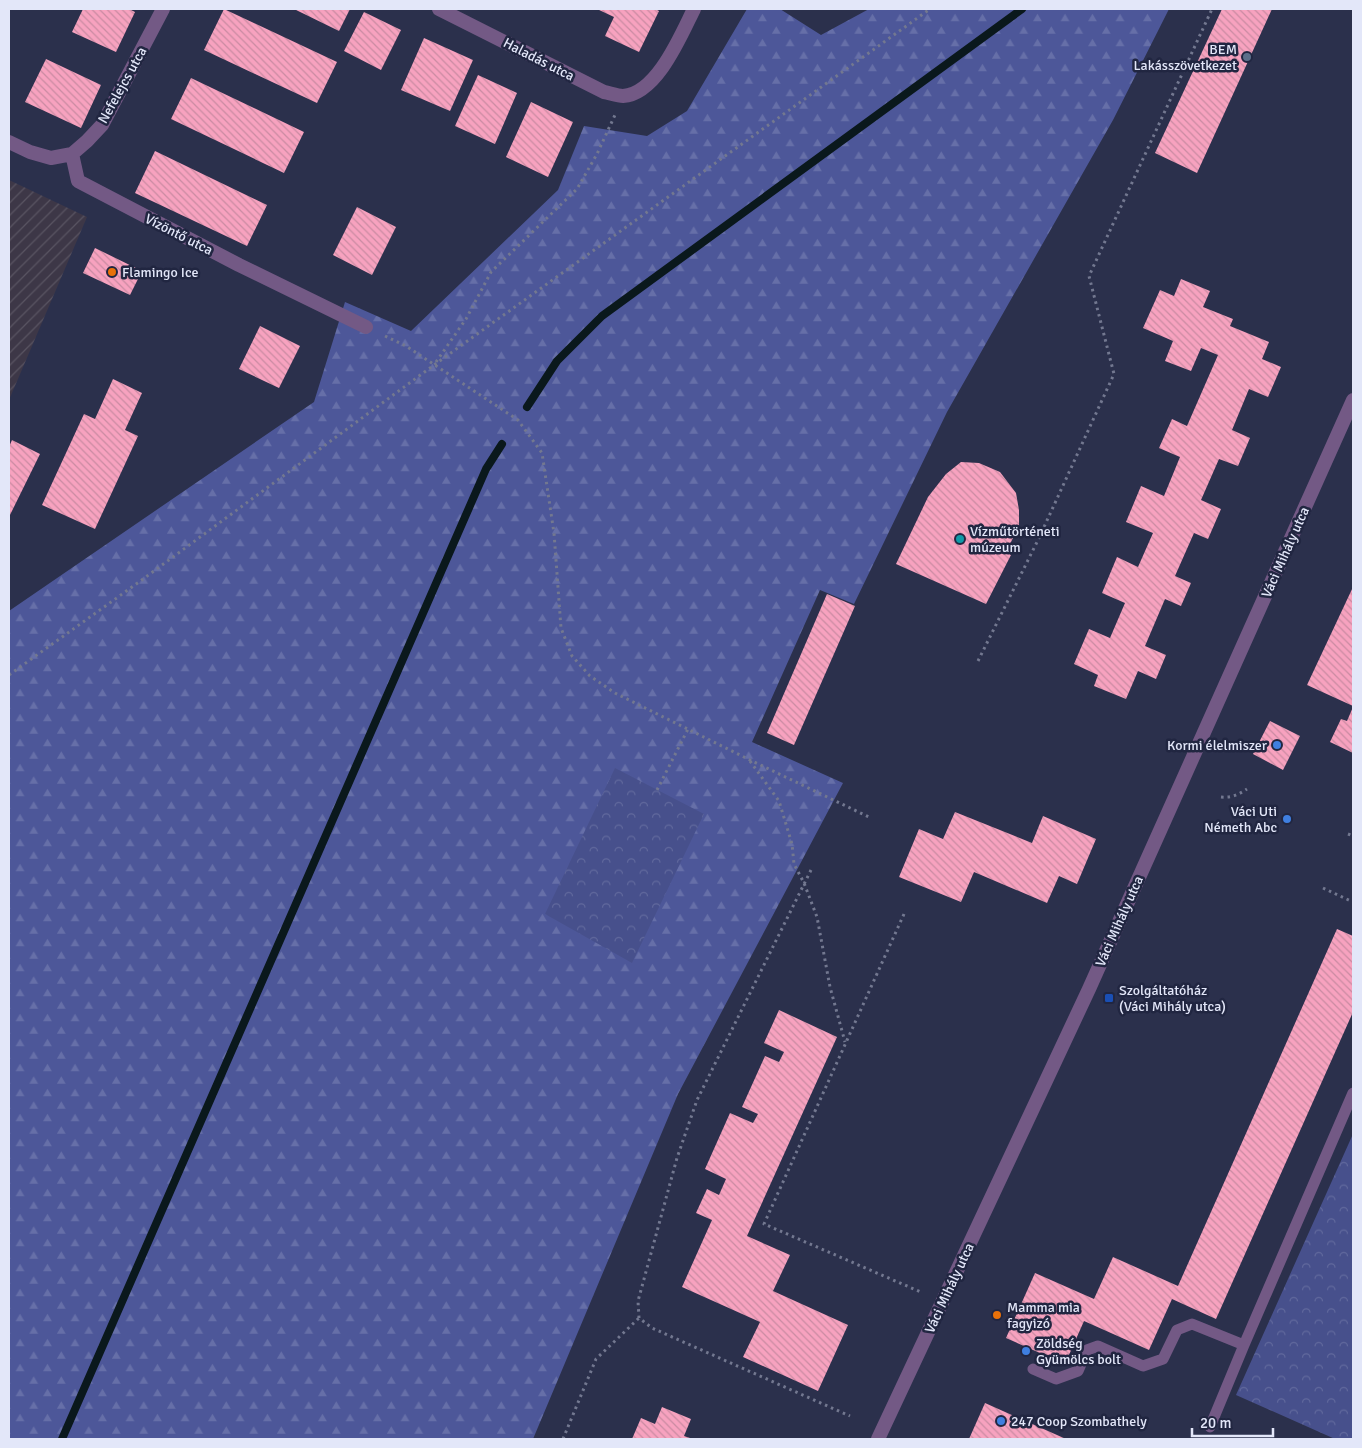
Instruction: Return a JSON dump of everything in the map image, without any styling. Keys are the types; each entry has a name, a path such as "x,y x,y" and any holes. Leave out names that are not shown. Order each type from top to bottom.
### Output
{"street":[{"name":"Nefelejcs utca","path":"72,154 87,142 102,125 163,9"},
{"name":"Haladás utca","path":"438,9 604,92 624,96"},
{"path":"624,96 642,90 656,75 669,57 694,9"},
{"path":"9,142 30,152 51,158 72,154"},
{"name":"Vízöntő utca","path":"72,154 78,181 239,265 366,327"},
{"name":"Váci Mihály utca","path":"878,1439 1089,990 1353,400"}],"lane":[{"path":"1210,1427 1353,1093"},
{"path":"1033,1369 1056,1379 1078,1371 1087,1350 1098,1346 1143,1366 1163,1359 1177,1330 1192,1324 1244,1345"}],"path":[{"path":"9,675 434,365 930,9"},
{"path":"978,661 1039,538 1114,374 1089,276 1212,9"},
{"path":"434,365 466,319 492,272 577,189 597,154 624,96"},
{"path":"366,327 406,346 518,420 542,453 554,533 561,628 572,656 590,676 615,693 872,818"},
{"path":"658,790 688,729"},
{"path":"750,760 779,801 792,844 794,864 804,883 817,917 830,987 845,1043"},
{"path":"1220,797 1229,798 1247,789"},
{"path":"1348,834 1353,836"},
{"path":"811,870 697,1100 677,1158 638,1302 639,1318 652,1328 850,1416"},
{"path":"1323,888 1353,902"},
{"path":"904,914 764,1224 943,1302"},
{"path":"563,1439 596,1359 639,1318"}],"shaded area":[{"path":"9,180 87,217 9,400"}],"green space":[{"path":"747,9 780,9 821,35 869,9 1169,9 1113,120 947,412 854,604 820,590 752,742 843,783 678,1094 533,1439 9,1439 9,611 314,402 345,302 411,331 558,190 584,126 647,136 687,111"},
{"path":"615,768 704,814 632,963 545,914"},
{"path":"1353,1134 1353,1439 1335,1439 1236,1395"}],"building":[{"path":"83,9 129,9 135,12 116,52 72,32"},
{"path":"224,9 337,62 317,103 204,50"},
{"path":"294,9 350,9 339,31"},
{"path":"597,9 655,9 659,11 639,52 605,36 614,17"},
{"path":"1222,9 1272,9 1197,173 1155,153"},
{"path":"364,12 401,30 381,70 344,51"},
{"path":"424,38 473,60 450,111 401,90"},
{"path":"46,59 101,85 81,128 25,102"},
{"path":"478,75 517,93 495,144 455,126"},
{"path":"191,78 304,132 284,173 171,119"},
{"path":"531,102 573,122 548,177 506,157"},
{"path":"155,151 267,205 247,246 135,193"},
{"path":"357,207 396,227 372,275 333,255"},
{"name":"Flamingo Ice","path":"95,248 142,271 130,295 83,273"},
{"path":"1181,279 1210,291 1203,307 1233,319 1230,326 1269,342 1262,359 1281,367 1268,397 1249,389 1232,430 1250,438 1238,466 1219,459 1201,500 1221,509 1208,539 1194,533 1175,576 1191,583 1181,606 1165,599 1145,646 1166,655 1156,679 1138,671 1126,699 1094,686 1098,675 1074,664 1089,629 1110,638 1125,603 1102,593 1117,557 1138,567 1153,533 1126,522 1141,486 1164,496 1180,457 1159,448 1172,419 1187,426 1218,355 1201,348 1191,371 1165,361 1173,341 1143,328 1160,290 1174,296"},
{"path":"260,326 300,346 279,388 239,369"},
{"path":"113,379 142,393 125,430 138,436 95,529 42,505 84,414 95,419"},
{"path":"12,440 40,454 9,517 9,447"},
{"name":"Vízműtörténeti múzeum","path":"961,462 979,463 1000,472 1016,493 1019,510 1019,526 1006,552 1011,555 986,604 896,564 928,497 946,474"},
{"path":"1353,587 1353,706 1307,685"},
{"path":"827,594 855,606 794,745 767,733"},
{"path":"1353,707 1353,753 1330,742 1341,719 1347,721"},
{"name":"Kormi élelmiszer","path":"1270,721 1300,736 1283,770 1253,754"},
{"path":"955,812 1032,843 1043,816 1096,839 1077,884 1059,876 1047,903 974,872 961,902 899,877 919,829 943,839"},
{"path":"1337,929 1353,936 1353,1012 1216,1319 1172,1299 1149,1350 1084,1321 1065,1364 1006,1338 1035,1273 1094,1299 1113,1257 1178,1286"},
{"path":"779,1010 837,1037 747,1236 790,1255 773,1291 848,1325 818,1391 743,1357 760,1322 682,1287 712,1220 696,1213 707,1189 719,1195 726,1179 705,1169 730,1113 753,1123 758,1114 742,1107 765,1056 779,1062 784,1052 764,1043"},
{"name":"247 Coop Szombathely","path":"985,1403 1066,1439 969,1439"},
{"path":"662,1407 691,1419 684,1436 693,1439 632,1439 641,1418 655,1424"}],"waterway":[{"path":"527,407 557,361 602,316 1022,9"},
{"path":"62,1439 486,469 502,444"}],"place":[{"name":"BEM Lakásszövetkezet","path":"1247,57"},
{"name":"Flamingo Ice","path":"112,272"},
{"name":"Vízműtörténeti múzeum","path":"960,539"},
{"name":"Kormi élelmiszer","path":"1277,745"},
{"name":"Váci Uti Németh Abc","path":"1287,819"},
{"name":"Szolgáltatóház (Váci Mihály utca)","path":"1109,998"},
{"name":"Mamma mia fagyizó","path":"997,1315"},
{"name":"Zöldség Gyümölcs bolt","path":"1026,1351"},
{"name":"247 Coop Szombathely","path":"1001,1421"}]}
